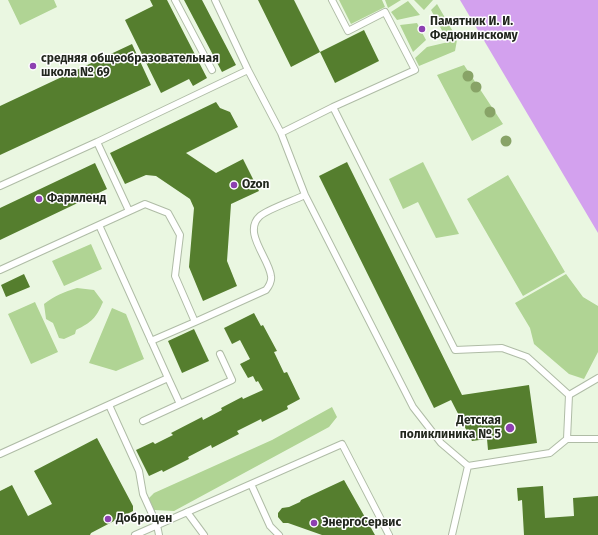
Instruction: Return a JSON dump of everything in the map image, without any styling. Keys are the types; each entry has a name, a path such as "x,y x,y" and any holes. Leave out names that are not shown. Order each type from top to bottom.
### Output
{"lane":[{"path":"175,0 212,70"},
{"path":"215,0 248,70 281,133 305,195 412,407 441,443 468,466 550,453 567,439 598,439"},
{"path":"281,133 415,70 385,12 348,31 332,0"},
{"path":"0,186 97,142 248,70"},
{"path":"333,108 455,350 502,348 527,357 569,395"},
{"path":"97,142 129,211"},
{"path":"151,341 266,290 270,284 271,276 253,232 254,222 261,215 305,195"},
{"path":"0,270 145,204 168,213 180,235 175,276 195,322"},
{"path":"99,225 180,404"},
{"path":"143,421 232,380 220,354"},
{"path":"0,454 168,378"},
{"path":"569,395 598,378"},
{"path":"567,439 569,395"},
{"path":"109,405 139,471 143,494 157,525 158,535"},
{"path":"135,535 342,444 389,535"},
{"path":"452,535 468,466"},
{"path":"251,484 270,526 279,535"},
{"path":"187,512 204,535"}],"green space":[{"path":"8,0 54,0 57,7 20,25"},
{"path":"339,0 382,0 385,7 351,24"},
{"path":"385,0 401,0 388,8"},
{"path":"414,0 433,0 424,10"},
{"path":"408,1 420,15 397,20 391,12"},
{"path":"437,4 455,35 446,38 431,10"},
{"path":"417,23 426,40 413,52 400,25"},
{"path":"457,40 455,51 419,66 415,58 427,47"},
{"path":"464,65 503,124 472,141 437,75"},
{"path":"423,162 459,234 436,238 418,202 403,209 389,179"},
{"path":"508,175 565,272 523,296 467,199"},
{"path":"91,244 102,269 64,286 52,261"},
{"path":"566,274 583,297 598,306 598,352 584,379 569,374 534,344 530,328 515,303"},
{"path":"77,288 94,290 103,302 93,319 76,330 75,334 64,339 59,338 53,323 46,319 44,304 59,294"},
{"path":"35,302 58,352 31,364 8,314"},
{"path":"112,308 126,314 144,359 116,371 89,363"},
{"path":"332,407 337,417 329,427 174,511 154,510 147,500 154,493 272,440"}],"shaded area":[{"path":"460,0 598,0 598,233"}],"building":[{"path":"150,0 167,0 207,78 193,86 189,79 161,93 125,20 153,6"},
{"path":"184,0 202,0 236,65 222,72"},
{"path":"258,0 294,0 320,52 291,67"},
{"path":"364,30 379,61 335,83 320,52"},
{"path":"132,44 151,85 0,155 0,106"},
{"path":"216,102 220,108 230,112 238,127 186,153 216,173 243,159 259,191 231,204 227,261 237,286 203,301 189,267 194,208 190,199 156,176 146,175 125,184 110,153"},
{"path":"347,162 462,395 529,385 537,443 488,450 487,439 472,441 451,400 434,408 319,176"},
{"path":"95,163 107,189 0,240 0,208"},
{"path":"24,274 30,287 6,297 1,285"},
{"path":"254,313 261,326 263,325 277,351 274,352 284,373 287,372 300,399 287,406 288,409 262,422 261,419 237,431 239,434 212,448 211,445 188,457 189,459 163,472 162,470 149,476 136,450 153,442 155,444 173,435 171,433 202,417 203,420 242,397 243,399 263,390 253,376 248,378 240,364 250,359 240,340 232,344 224,328"},
{"path":"194,329 209,361 182,373 168,341"},
{"path":"97,438 133,506 133,511 91,533 90,535 0,535 0,491 12,485 28,516 52,504 34,471"},
{"path":"344,480 375,535 322,535 288,523 283,523 278,517 278,513 282,508 289,507"},
{"path":"543,486 545,518 574,516 573,498 598,496 598,535 524,535 522,500 518,501 517,488"}],"place":[{"name":"Памятник И. И. Федюнинскому","path":"422,29"},
{"name":"средняя общеобразовательная школа № 69","path":"33,66"},
{"name":"Ozon","path":"234,185"},
{"name":"Фармленд","path":"39,199"},
{"name":"Детская поликлиника № 5","path":"510,428"},
{"name":"Доброцен","path":"108,519"},
{"name":"ЭнергоСервис","path":"314,523"}]}
